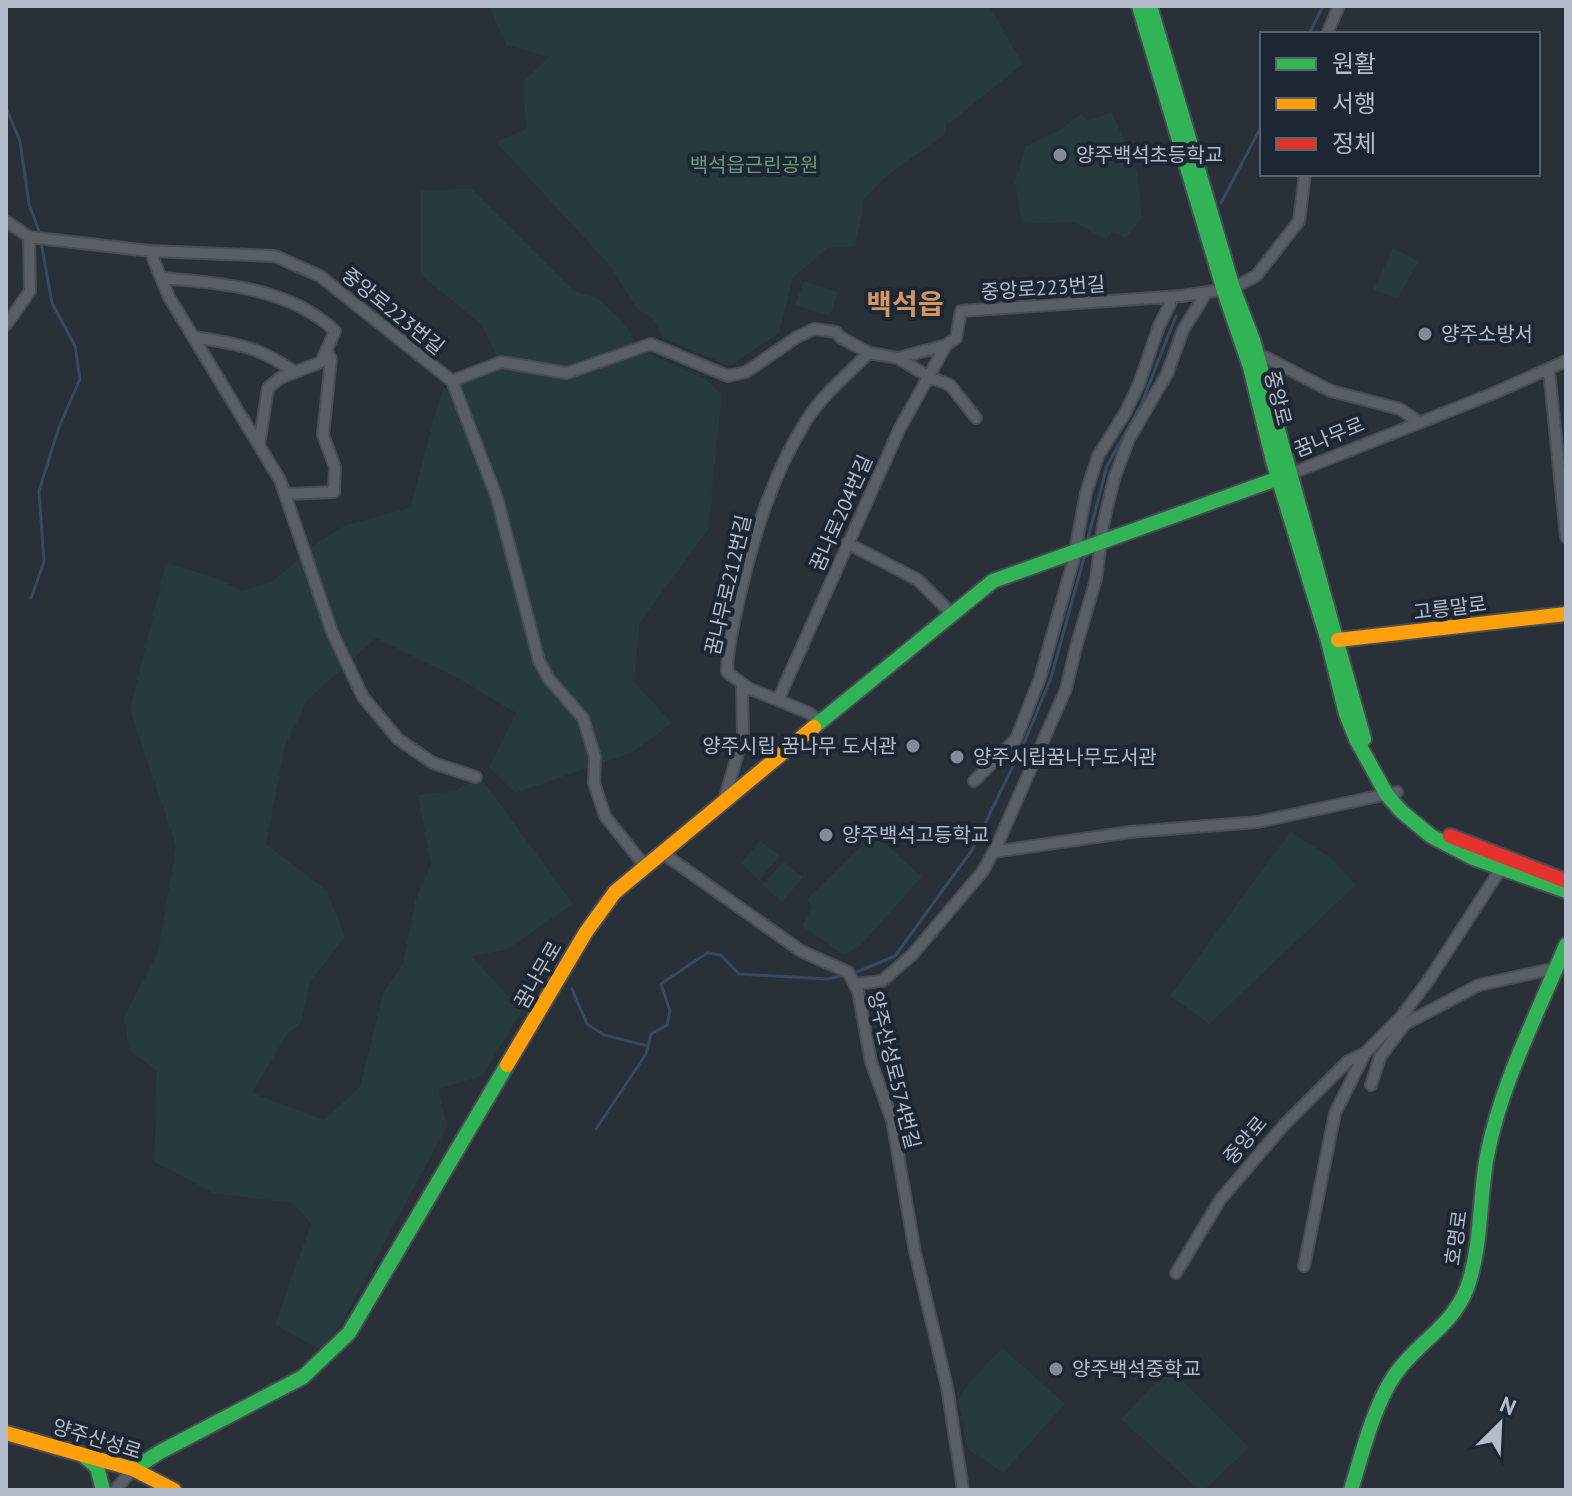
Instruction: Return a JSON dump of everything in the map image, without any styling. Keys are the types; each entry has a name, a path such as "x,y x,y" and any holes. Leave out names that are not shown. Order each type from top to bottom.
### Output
{"street":[{"name":"중앙로","path":"1139,6 1196,174"},
{"name":"중앙로","path":"1150,6 1250,367 1338,640 1364,739 1392,794"},
{"path":"1328,32 1339,6"},
{"path":"851,978 882,981 912,955 983,871 1066,689 1096,579 1103,525 1114,479 1129,439 1167,374 1183,330 1202,294 1229,290 1256,276 1299,221 1305,176"},
{"name":"중앙로223번길","path":"8,225 32,237 150,251 275,256 320,276 452,381 501,362 567,373 651,344 728,376 746,372 814,329 836,332 869,353 898,358 946,345 956,338 961,311 1202,294"},
{"path":"6,325 30,291 32,237"},
{"path":"150,251 169,297 259,445 285,494 332,632 363,697 398,739 433,763 476,777"},
{"path":"161,278 213,282 282,298 318,315 335,331 321,362 280,378 268,388 259,445"},
{"name":"중앙로","path":"1229,290 1257,358 1284,476 1346,714 1369,766 1392,794 1436,828 1566,891"},
{"path":"974,781 1016,739 1040,678 1098,456 1139,384 1170,304 1169,297"},
{"path":"194,337 248,345 295,372"},
{"name":"꿈나로204번길","path":"778,700 900,428 946,345"},
{"path":"285,494 334,492 335,467 323,435 331,359 327,353"},
{"name":"꿈나무로212번길","path":"724,801 743,735 742,684 727,672 727,651 749,557 768,498 806,420 869,353"},
{"path":"1257,358 1265,357 1331,391 1400,409 1419,422"},
{"path":"898,358 929,377 950,385 976,418"},
{"name":"꿈나무로","path":"115,1490 133,1469 160,1452 294,1382 349,1333 586,932 608,900 646,864 993,581 1284,476 1566,361"},
{"path":"1549,370 1566,537"},
{"path":"452,381 497,498 539,661 549,679 583,718 595,757 594,783 605,816 646,864"},
{"path":"847,543 918,580 952,614"},
{"name":"고릉말로","path":"1338,640 1566,614"},
{"path":"742,684 809,713 820,721"},
{"path":"993,852 1130,832 1258,822 1392,794"},
{"name":"양주산성로574번길","path":"661,852 801,951 851,978 870,1062 892,1120 915,1252 947,1387 963,1490"},
{"name":"중앙로","path":"1505,864 1566,881"},
{"name":"중앙로","path":"1304,1266 1335,1113 1365,1053 1415,999 1505,864"},
{"name":"호명로","path":"1351,1490 1368,1436 1392,1379 1403,1364 1440,1330 1466,1291 1474,1262 1487,1156 1499,1107 1566,945"},
{"path":"1371,1085 1380,1057 1405,1024 1479,985 1560,961"},
{"name":"중앙로","path":"1176,1273 1220,1200 1307,1101 1348,1061 1365,1053"},
{"name":"양주산성로","path":"6,1433 133,1469 174,1490"},
{"path":"78,1452 97,1467 103,1490"}],"green space":[{"name":"백석읍근린공원","path":"489,6 989,6 1023,64 950,123 947,122 945,134 883,179 862,202 855,246 828,248 793,278 779,333 730,366 663,338 653,319 637,309 610,266 496,142 526,129 523,82 549,57 506,45"},
{"path":"1112,112 1137,171 1142,218 1126,238 1112,232 1106,240 1074,222 1022,224 1015,182 1026,146 1060,130 1081,114 1088,121"},
{"path":"472,189 574,291 599,299 622,321 634,340 653,356 705,379 722,394 708,530 640,622 634,682 672,723 631,753 515,793 489,767 516,713 461,680 376,638 308,699 285,746 266,844 327,891 345,937 310,982 301,1023 287,1034 252,1093 324,1120 360,1087 383,993 403,964 415,901 431,864 418,795 456,791 479,775 573,904 506,950 471,956 522,1011 482,1076 438,1089 447,1126 340,1326 321,1350 275,1325 311,1224 293,1203 214,1193 154,1162 157,1071 129,1050 124,1017 158,952 176,846 130,709 166,563 217,578 242,591 272,582 316,544 346,525 410,508 442,390 452,381 500,362 481,324 421,275 421,190"},
{"path":"1393,248 1418,261 1398,299 1373,290"},
{"path":"804,281 838,292 830,316 795,305"},
{"path":"1290,832 1330,857 1356,885 1209,1024 1170,996"},
{"path":"874,833 922,877 860,946 844,955 802,926 812,907 807,899"},
{"path":"760,841 780,856 759,880 741,863"},
{"path":"783,861 803,877 782,902 763,885"},
{"path":"1002,1348 1065,1404 1003,1473 968,1449 958,1400 968,1384"},
{"path":"1169,1368 1249,1448 1204,1490 1199,1490 1121,1419"}],"waterway":[{"path":"1310,32 1323,6"},
{"path":"6,108 20,141 29,204 40,234"},
{"path":"1221,203 1260,129"},
{"path":"31,598 44,562 39,491 59,427 80,379 75,346 52,303 41,242"},
{"path":"1087,542 1107,466 1141,405 1176,316"},
{"path":"852,974 895,956 972,850 1022,748 1051,678 1085,554"},
{"path":"596,1129 646,1054 651,1034 667,1025 670,1011 661,984 707,953 721,955 739,974 828,979 845,975"},
{"path":"572,989 587,1024 604,1035 648,1046"}],"traffic: fast":[{"path":"1139,6 1224,291 1250,367 1273,461 1328,641 1346,714 1356,739 1387,795 1431,836 1473,858 1566,891"},
{"path":"1150,6 1233,288 1253,340 1364,739"},
{"path":"814,727 993,581 1290,474"},
{"path":"1351,1490 1380,1402 1394,1376 1453,1313 1467,1288 1478,1239 1484,1172 1493,1129 1521,1049 1566,945"},
{"path":"133,1469 303,1377 349,1333 507,1065"},
{"path":"85,1457 97,1467 103,1490"}],"traffic: slow":[{"path":"1338,640 1566,614"},
{"path":"507,1065 586,932 615,892 814,727"},
{"path":"6,1433 133,1469 174,1490"}],"traffic: jam":[{"path":"1450,836 1566,881"}],"place":[{"name":"양주백석초등학교","path":"1060,155"},
{"name":"양주소방서","path":"1425,334"},
{"name":"양주시립 꿈나무 도서관","path":"913,746"},
{"name":"양주시립꿈나무도서관","path":"957,757"},
{"name":"양주백석고등학교","path":"826,835"},
{"name":"양주백석중학교","path":"1056,1369"}],"district":[{"name":"백석읍","path":"905,303"}]}
